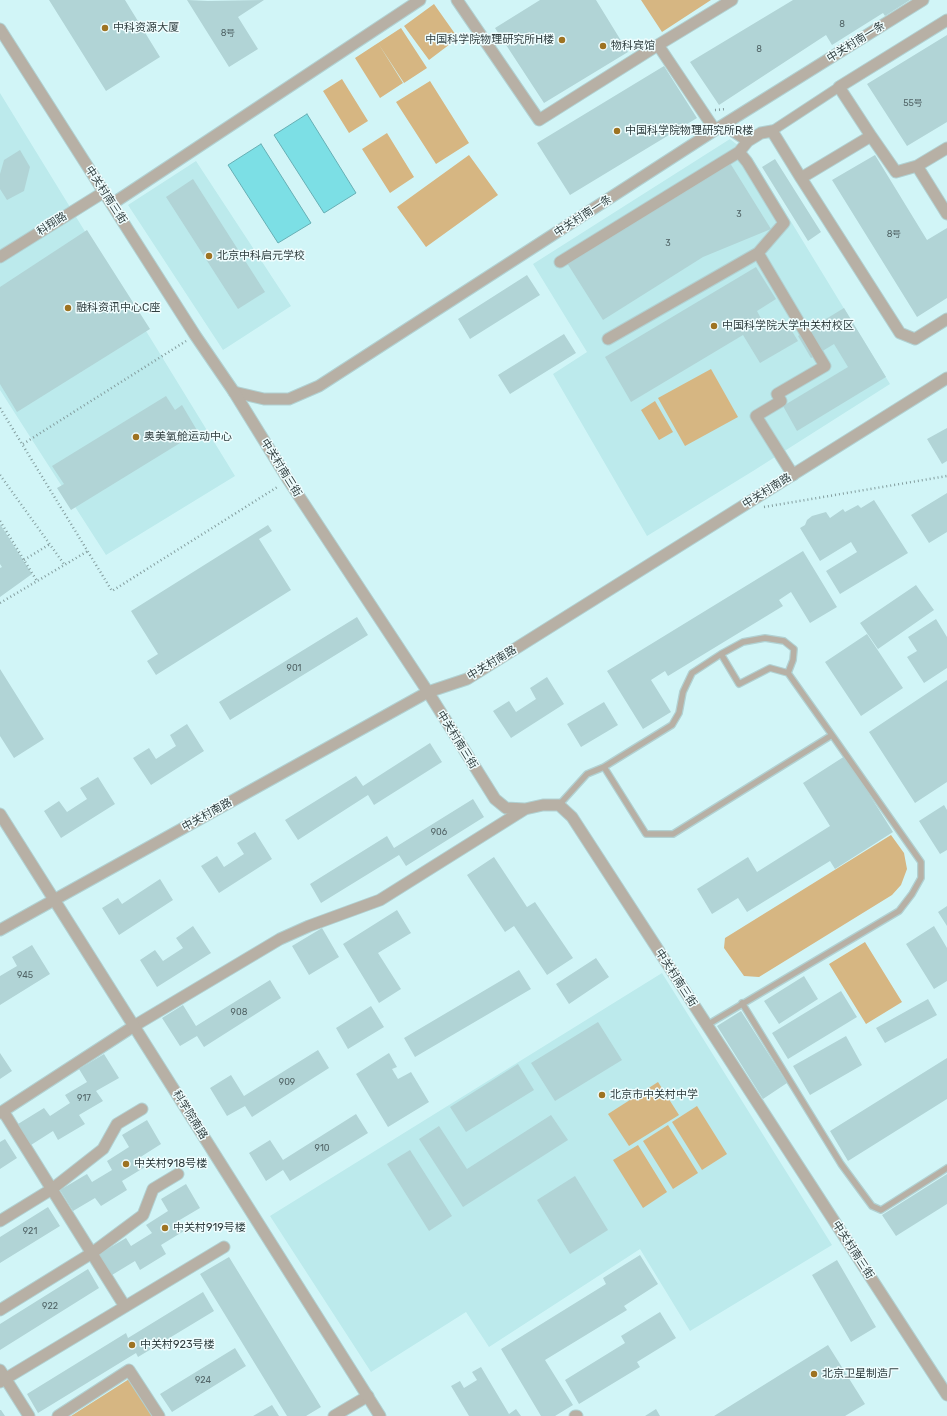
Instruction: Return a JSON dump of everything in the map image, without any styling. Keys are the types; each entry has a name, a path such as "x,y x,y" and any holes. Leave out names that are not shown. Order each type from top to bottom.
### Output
{"street":[{"path":"112,204 420,0"},
{"path":"457,0 539,120 732,0"},
{"name":"中关村南一条","path":"234,392 264,399 288,399 320,386 719,127 923,0"},
{"path":"560,262 739,152 748,141 761,133 772,131 839,87 947,20"},
{"name":"中关村南三街","path":"0,29 195,335 234,392 289,480 428,692 494,799 506,808 525,809 543,805 559,805 572,817 947,1395"},
{"path":"658,45 702,111 719,127 748,141"},
{"path":"839,87 896,172 917,166 947,148"},
{"path":"772,131 900,333 915,339 947,319"},
{"path":"801,178 871,136"},
{"path":"608,339 758,253 784,224 747,162 739,152"},
{"path":"917,166 947,214"},
{"name":"科翔路","path":"0,257 104,192"},
{"path":"758,253 825,366 777,394 781,401 756,416 793,475"},
{"name":"中关村南路","path":"0,930 428,692 467,679 947,378"},
{"path":"124,1305 2,1112 134,1026 280,939 309,926 380,900 525,809"},
{"name":"科学院南路","path":"0,814 380,1416"},
{"path":"0,1221 52,1189 103,1149 117,1124 142,1109"},
{"path":"0,1310 92,1253 143,1215 153,1189 178,1174"},
{"path":"29,1416 2,1377 224,1247"},
{"path":"58,1416 130,1370 159,1416"},
{"path":"334,1416 368,1396"}],"lane":[{"path":"559,805 587,774 604,766 672,725 679,713 683,692 692,674 721,654 743,642 757,639 764,638 784,641 794,649 793,660 788,673"},
{"path":"707,1025 899,911 912,894 921,878 921,862 788,673 770,668 739,684 721,654"},
{"path":"604,766 646,834 673,834 832,735"},
{"path":"742,1003 841,1164 872,1206 881,1210 947,1168"}],"path":[{"path":"702,111 726,109 732,105"},
{"path":"23,444 195,335"},
{"path":"0,408 112,591 289,480"},
{"path":"0,475 64,564"},
{"path":"756,508 947,476"},
{"path":"0,521 37,581"},
{"path":"24,560 50,544"},
{"path":"0,603 88,550"}],"shaded area":[{"path":"641,0 711,0 662,32"},
{"path":"434,4 458,38 429,60 404,26"},
{"path":"401,28 427,68 404,83 378,43"},
{"path":"378,43 403,83 380,98 355,58"},
{"path":"342,79 368,121 349,133 323,91"},
{"path":"430,81 469,143 436,164 396,102"},
{"path":"0,93 235,476 106,555 0,390"},
{"path":"387,133 414,177 390,193 362,149"},
{"name":"中国科学院大学中关村校区","path":"730,139 751,156 890,384 647,536 553,374 587,352 533,264"},
{"path":"469,155 498,195 426,247 397,207"},
{"name":"北京中科启元学校","path":"196,161 291,306 223,350 128,205"},
{"path":"711,369 738,417 685,446 658,398"},
{"path":"655,401 673,432 659,440 641,410"},
{"path":"891,835 904,853 907,869 901,885 892,895 759,977 744,976 724,948 725,938"},
{"path":"865,942 902,1002 866,1024 829,964"},
{"name":"北京市中关村中学","path":"662,973 832,1245 690,1331 640,1249 489,1347 466,1312 371,1372 270,1216"},
{"path":"658,1082 679,1115 629,1146 608,1114"},
{"path":"697,1106 727,1154 702,1170 672,1122"},
{"path":"668,1125 698,1173 673,1189 643,1141"},
{"path":"638,1145 667,1192 643,1208 613,1160"},
{"path":"137,1374 165,1416 71,1416"}],"water":[{"path":"307,114 356,193 324,213 274,135"},
{"path":"261,144 311,223 278,243 228,165"}],"building":[{"name":"中科资源大厦","path":"49,0 125,0 160,57 106,91"},
{"path":"187,0 264,0 238,17 258,49 229,67"},
{"name":"中国科学院物理研究所H楼","path":"540,0 596,0 628,52 544,103 495,28"},
{"path":"793,0 910,0 885,16 883,13 832,45 826,35 719,105 690,62"},
{"path":"947,35 947,122 907,146 867,84"},
{"name":"中国科学院物理研究所R楼","path":"664,66 697,118 570,195 537,143"},
{"path":"20,150 30,167 24,191 7,200 0,189 0,174 4,160"},
{"path":"875,155 927,240 947,228 947,298 917,317 832,180"},
{"path":"775,159 821,232 808,241 762,167"},
{"path":"730,163 771,229 703,257 603,320 567,263"},
{"path":"193,179 265,292 238,309 166,197"},
{"name":"融科资讯中心C座","path":"87,230 150,329 17,412 0,384 0,287"},
{"path":"756,267 776,299 757,311 766,328 784,318 798,341 760,363 743,335 631,402 605,357"},
{"path":"527,275 540,295 470,339 458,319"},
{"path":"844,308 886,377 797,431 783,406 848,367 834,344 811,358 798,336"},
{"path":"564,334 576,353 510,394 498,375"},
{"path":"166,396 175,410 182,405 198,432 71,510 57,488 64,484 52,466"},
{"path":"947,428 947,461 942,464 927,439"},
{"path":"947,493 947,532 929,543 911,515"},
{"path":"874,500 908,553 840,594 826,571 857,552 851,542 820,561 800,528 805,525 807,520 812,516 826,512 830,518 843,509 845,512 858,505 861,508"},
{"path":"0,524 32,574 0,597 0,568 2,567 0,564"},
{"path":"268,525 272,531 259,539 291,590 156,675 147,661 158,654 131,611"},
{"path":"803,551 837,607 810,623 791,592 779,600 783,606 668,676 665,671 651,680 671,712 643,729 607,671"},
{"path":"916,585 934,610 878,649 860,623"},
{"path":"357,617 368,635 230,720 219,702"},
{"path":"936,619 947,637 947,668 924,683 907,657 917,651 908,637"},
{"path":"867,634 903,688 861,716 825,662"},
{"path":"0,669 44,739 14,758 0,736"},
{"path":"547,677 564,704 511,738 493,711 509,701 516,712 536,699 530,688"},
{"path":"947,680 947,782 915,803 869,732"},
{"path":"604,702 618,725 581,747 567,724"},
{"path":"187,724 204,751 151,785 133,758 149,748 156,759 176,746 170,735"},
{"path":"430,743 442,762 374,805 368,795 298,840 285,820 356,776 363,786"},
{"path":"845,756 893,832 835,869 830,861 747,912 738,898 712,914 697,889 748,857 757,872 830,826 803,783"},
{"path":"98,777 115,804 61,838 44,811 59,801 67,812 87,799 80,788"},
{"path":"473,799 484,817 406,866 399,855 321,903 310,884 387,836 394,848"},
{"path":"944,805 947,810 947,850 940,854 919,821"},
{"path":"255,832 272,859 219,893 201,866 217,856 224,867 244,854 237,843"},
{"path":"494,857 527,907 535,902 573,958 547,975 514,926 505,932 467,875"},
{"path":"160,879 173,900 119,935 102,908 118,898 122,904"},
{"path":"947,906 947,926 938,912"},
{"path":"397,910 411,933 378,953 401,989 379,1003 343,944"},
{"path":"193,926 211,953 157,987 140,960 155,950 163,961 183,948 176,938"},
{"path":"934,926 947,948 947,981 934,989 906,944"},
{"path":"322,928 339,957 309,975 292,946"},
{"path":"32,945 50,974 0,1005 0,976 17,966 12,957"},
{"path":"596,958 609,977 569,1004 556,984"},
{"path":"519,970 531,989 415,1057 404,1038"},
{"path":"804,976 818,999 779,1024 764,1001"},
{"path":"270,980 281,998 204,1047 197,1036 180,1046 162,1018 183,1005 196,1026"},
{"path":"841,991 857,1017 788,1059 772,1033"},
{"path":"928,999 937,1015 885,1043 876,1028"},
{"path":"371,1006 384,1027 348,1049 336,1028"},
{"path":"741,1011 787,1083 763,1099 717,1026"},
{"path":"598,1022 622,1060 555,1101 531,1063"},
{"path":"846,1036 862,1065 810,1095 793,1066"},
{"path":"318,1050 329,1068 252,1117 245,1106 227,1116 210,1088 231,1075 244,1096"},
{"path":"0,1053 12,1071 0,1079"},
{"path":"389,1053 397,1067 392,1069 398,1079 411,1072 429,1102 388,1127 356,1074"},
{"path":"104,1054 119,1078 96,1091 103,1101 79,1115 85,1124 58,1140 53,1131 31,1145 18,1124 44,1108 50,1116 70,1103 65,1095 87,1082 79,1069"},
{"path":"947,1058 947,1099 848,1161 830,1131"},
{"path":"518,1064 534,1090 466,1132 450,1107"},
{"path":"356,1114 368,1133 290,1181 283,1170 266,1181 249,1153 270,1140 283,1160"},
{"path":"551,1115 568,1140 463,1207 419,1139 439,1126 467,1169"},
{"name":"中关村918号楼","path":"147,1120 161,1144 139,1158 145,1167 122,1181 127,1190 101,1206 95,1198 73,1211 60,1190 87,1174 92,1182 112,1170 107,1161 129,1147 122,1135"},
{"path":"5,1139 17,1158 0,1169 0,1142"},
{"path":"410,1150 452,1216 429,1231 387,1164"},
{"path":"947,1174 947,1204 896,1236 882,1215"},
{"path":"575,1176 608,1230 570,1254 537,1200"},
{"name":"中关村919号楼","path":"186,1184 200,1208 178,1221 184,1231 161,1245 166,1254 140,1270 135,1261 112,1275 99,1254 126,1238 131,1246 152,1233 146,1225 168,1211 161,1199"},
{"path":"48,1207 60,1226 0,1263 0,1237"},
{"path":"640,1255 658,1284 624,1306 627,1310 545,1360 573,1405 555,1416 541,1416 501,1349 606,1284 603,1278"},
{"path":"229,1257 321,1407 306,1416 287,1416 200,1274"},
{"path":"837,1260 876,1327 851,1342 812,1275"},
{"path":"88,1269 99,1288 0,1350 0,1324"},
{"name":"中关村923号楼","path":"203,1292 214,1311 138,1357 136,1353 38,1413 27,1394 126,1333 128,1338"},
{"path":"660,1312 676,1338 637,1362 640,1367 579,1404 565,1380 625,1343 621,1336"},
{"name":"北京卫星制造厂","path":"828,1345 865,1404 845,1416 714,1416"},
{"path":"235,1348 246,1366 172,1412 160,1394"},
{"path":"481,1367 509,1414 516,1409 521,1416 469,1416 451,1386 460,1381 464,1388 477,1380 472,1372"},
{"path":"272,1405 279,1416 253,1416"},
{"path":"656,1409 660,1416 645,1416"},
{"path":"1,1410 5,1416 0,1416"}],"place":[{"name":"中科资源大厦","path":"105,28"},
{"name":"中国科学院物理研究所H楼","path":"562,40"},
{"name":"物科宾馆","path":"603,46"},
{"name":"中国科学院物理研究所R楼","path":"617,131"},
{"name":"北京中科启元学校","path":"209,256"},
{"name":"融科资讯中心C座","path":"68,308"},
{"name":"中国科学院大学中关村校区","path":"714,326"},
{"name":"奥美氧舱运动中心","path":"136,437"},
{"name":"北京市中关村中学","path":"602,1095"},
{"name":"中关村918号楼","path":"126,1164"},
{"name":"中关村919号楼","path":"165,1228"},
{"name":"中关村923号楼","path":"132,1345"},
{"name":"北京卫星制造厂","path":"814,1374"}]}
